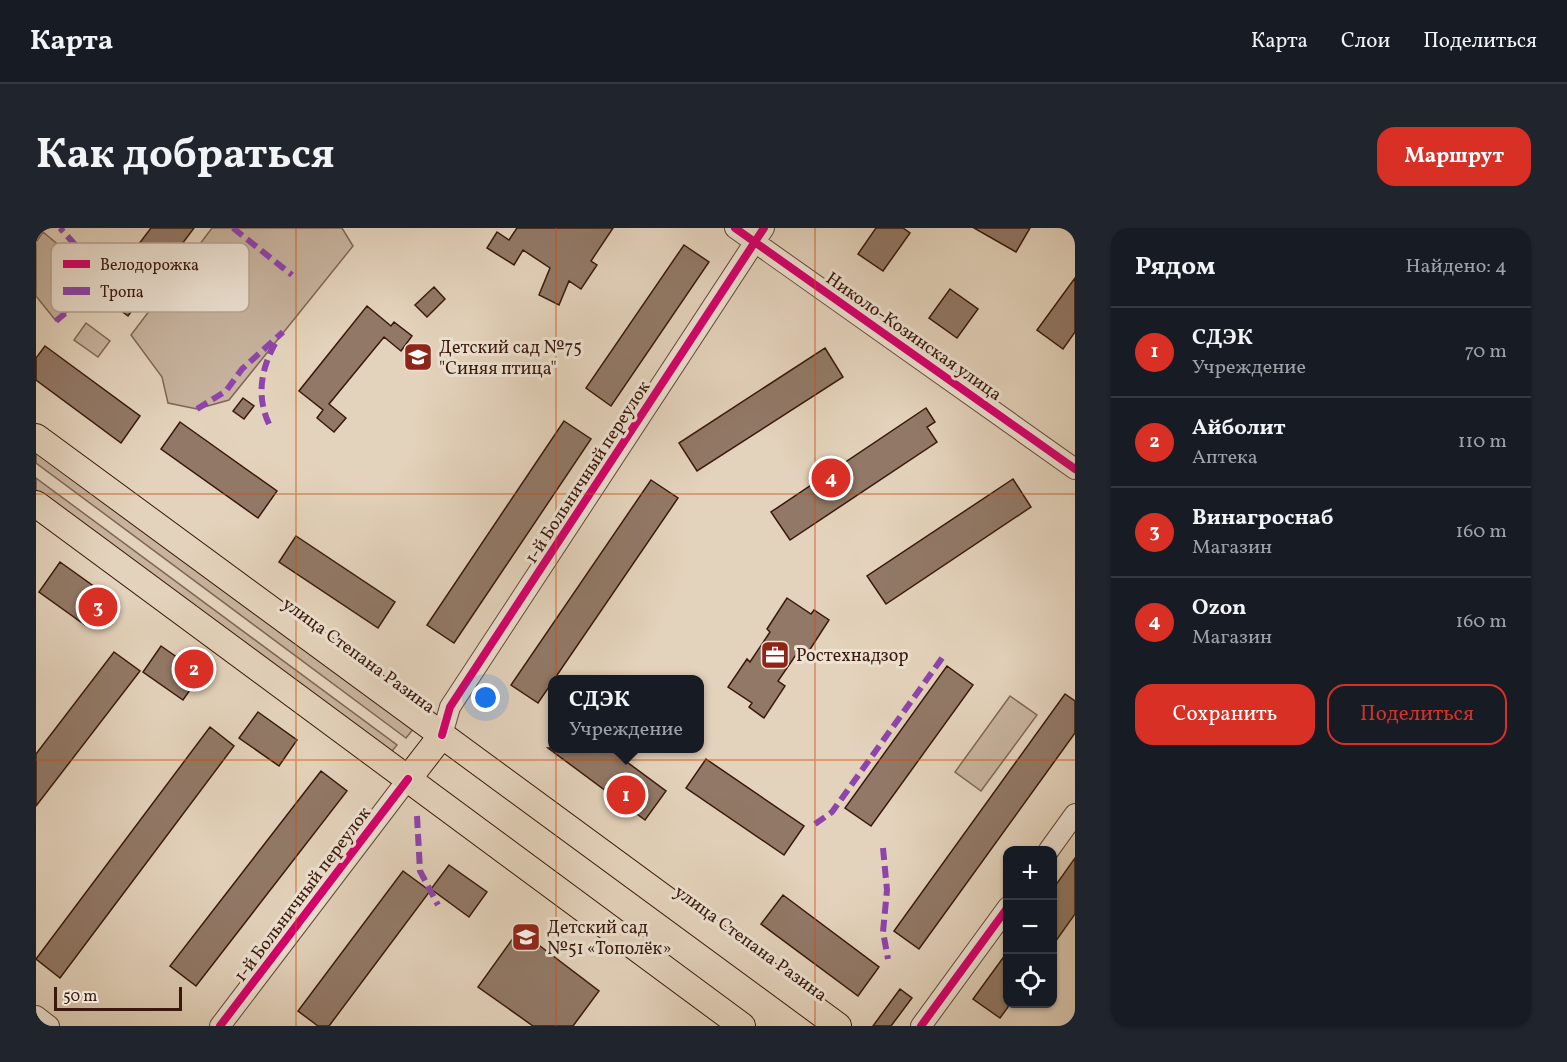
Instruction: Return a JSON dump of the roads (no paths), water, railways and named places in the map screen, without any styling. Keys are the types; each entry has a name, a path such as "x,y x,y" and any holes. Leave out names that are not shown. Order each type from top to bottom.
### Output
{"main road":[{"name":"улица Степана Разина","path":"36,437 838,1026"},
{"path":"36,504 742,1026"},
{"name":"1-й Больничный переулок","path":"408,779 442,735"}],"street":[{"name":"Николо-Козинская улица","path":"735,228 760,235 1075,469"},
{"name":"1-й Больничный переулок","path":"442,735 450,707 760,235"},
{"name":"1-й Больничный переулок","path":"220,1026 408,779"},
{"path":"1052,846 1075,814"},
{"path":"921,1026 1003,914"},
{"path":"36,1016 49,1026"}],"place":[{"name":"Детский сад №75 \"Синяя птица\"","path":"418,357"},
{"name":"Ozon","path":"831,478"},
{"name":"Винагроснаб","path":"98,607"},
{"name":"Ростехнадзор","path":"775,655"},
{"name":"Айболит","path":"194,669"},
{"name":"СДЭК","path":"626,795"},
{"name":"Детский сад №51 «Тополёк»","path":"526,937"}]}
